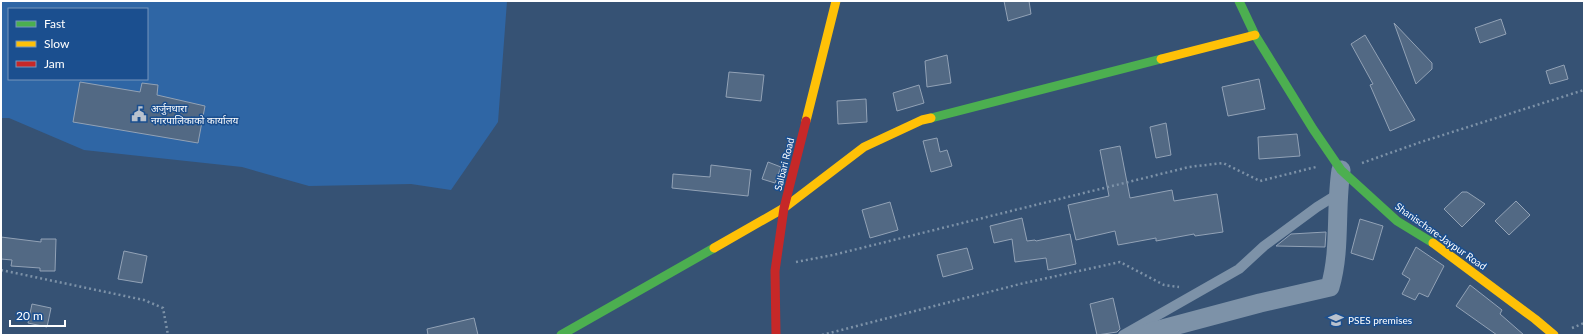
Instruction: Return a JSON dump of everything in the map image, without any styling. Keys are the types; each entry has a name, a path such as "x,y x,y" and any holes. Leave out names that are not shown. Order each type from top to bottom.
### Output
{"street":[{"name":"Salbari Road","path":"776,335 775,271 784,208 836,1"},
{"name":"Shanischare-Jaypur Road","path":"1239,1 1255,35 1313,129 1338,166 1397,221 1444,250 1554,335"},
{"path":"561,335 784,208 864,147 922,120 1255,35"},
{"path":"1140,335 1260,303 1330,287 1335,270 1338,166"}],"lane":[{"path":"1123,335 1240,269 1264,246 1338,194"}],"path":[{"path":"778,249 796,262 819,258 1189,167 1223,163 1260,181 1338,166 1421,142 1584,90"},
{"path":"822,335 1020,284 1120,262 1164,285 1201,291"},
{"path":"1,270 144,300 163,308 168,335"}],"shaded area":[{"path":"1,1 507,1 498,122 451,190 411,184 309,186 242,167 84,150 9,118 1,118"}],"building":[{"path":"1004,1 1029,1 1031,14 1008,21"},
{"path":"1501,19 1506,34 1480,43 1475,28"},
{"path":"1394,23 1432,63 1432,69 1416,84"},
{"path":"1365,35 1415,120 1390,131 1370,85 1373,84 1351,44"},
{"path":"947,55 951,83 927,87 925,61"},
{"path":"1564,65 1568,79 1550,84 1546,71"},
{"path":"729,72 764,75 761,101 726,97"},
{"path":"1259,79 1265,109 1228,116 1222,87"},
{"name":"अर्जुनधारा नगरपालिकाको कार्यालय","path":"80,82 140,92 142,83 158,85 157,95 205,106 198,143 73,122"},
{"path":"919,85 924,103 897,111 893,93"},
{"path":"866,99 867,122 838,124 837,101"},
{"path":"1166,123 1171,155 1156,158 1150,127"},
{"path":"1297,134 1300,156 1259,159 1258,137"},
{"path":"937,138 940,152 947,150 952,166 931,172 923,141"},
{"path":"1120,146 1130,198 1172,190 1174,201 1217,194 1223,232 1195,236 1194,234 1156,241 1156,238 1118,245 1115,231 1076,240 1068,205 1109,196 1100,150"},
{"path":"768,162 781,167 775,183 762,179"},
{"path":"711,165 751,170 748,196 672,188 673,174 710,177"},
{"path":"1462,192 1467,192 1485,204 1462,227 1444,209"},
{"path":"1516,201 1530,215 1509,235 1495,221"},
{"path":"890,202 898,230 870,238 862,210"},
{"path":"1022,218 1027,241 1036,241 1070,234 1076,264 1048,270 1046,258 1015,262 1012,239 994,243 990,226"},
{"path":"1360,219 1383,226 1373,260 1351,253"},
{"path":"1326,232 1325,247 1276,246 1291,234"},
{"path":"1,237 41,242 41,239 56,239 55,271 40,271 40,268 11,266 12,260 1,259"},
{"path":"1416,247 1444,266 1428,297 1419,293 1415,300 1402,294 1410,279 1402,274"},
{"path":"967,248 973,269 943,277 937,255"},
{"path":"124,251 147,256 142,283 118,279"},
{"path":"1470,285 1502,310 1500,314 1524,335 1497,335 1456,306"},
{"path":"1113,298 1120,329 1117,332 1097,335 1090,304"},
{"path":"32,304 51,308 47,327 28,323"},
{"path":"474,318 478,335 428,335 427,329"}],"traffic: fast":[{"path":"1239,1 1255,35 1313,129 1341,170 1397,221 1433,243"},
{"path":"931,118 1161,59"},
{"path":"561,335 714,248"}],"traffic: slow":[{"path":"806,121 836,1"},
{"path":"1161,59 1255,35"},
{"path":"714,248 784,208 864,147 922,120 931,118"},
{"path":"1433,243 1535,319 1554,335"}],"traffic: jam":[{"path":"776,335 775,271 784,208 806,121"}],"place":[{"name":"अर्जुनधारा नगरपालिकाको कार्यालय","path":"139,114"},
{"name":"PSES premises","path":"1336,320"}]}
